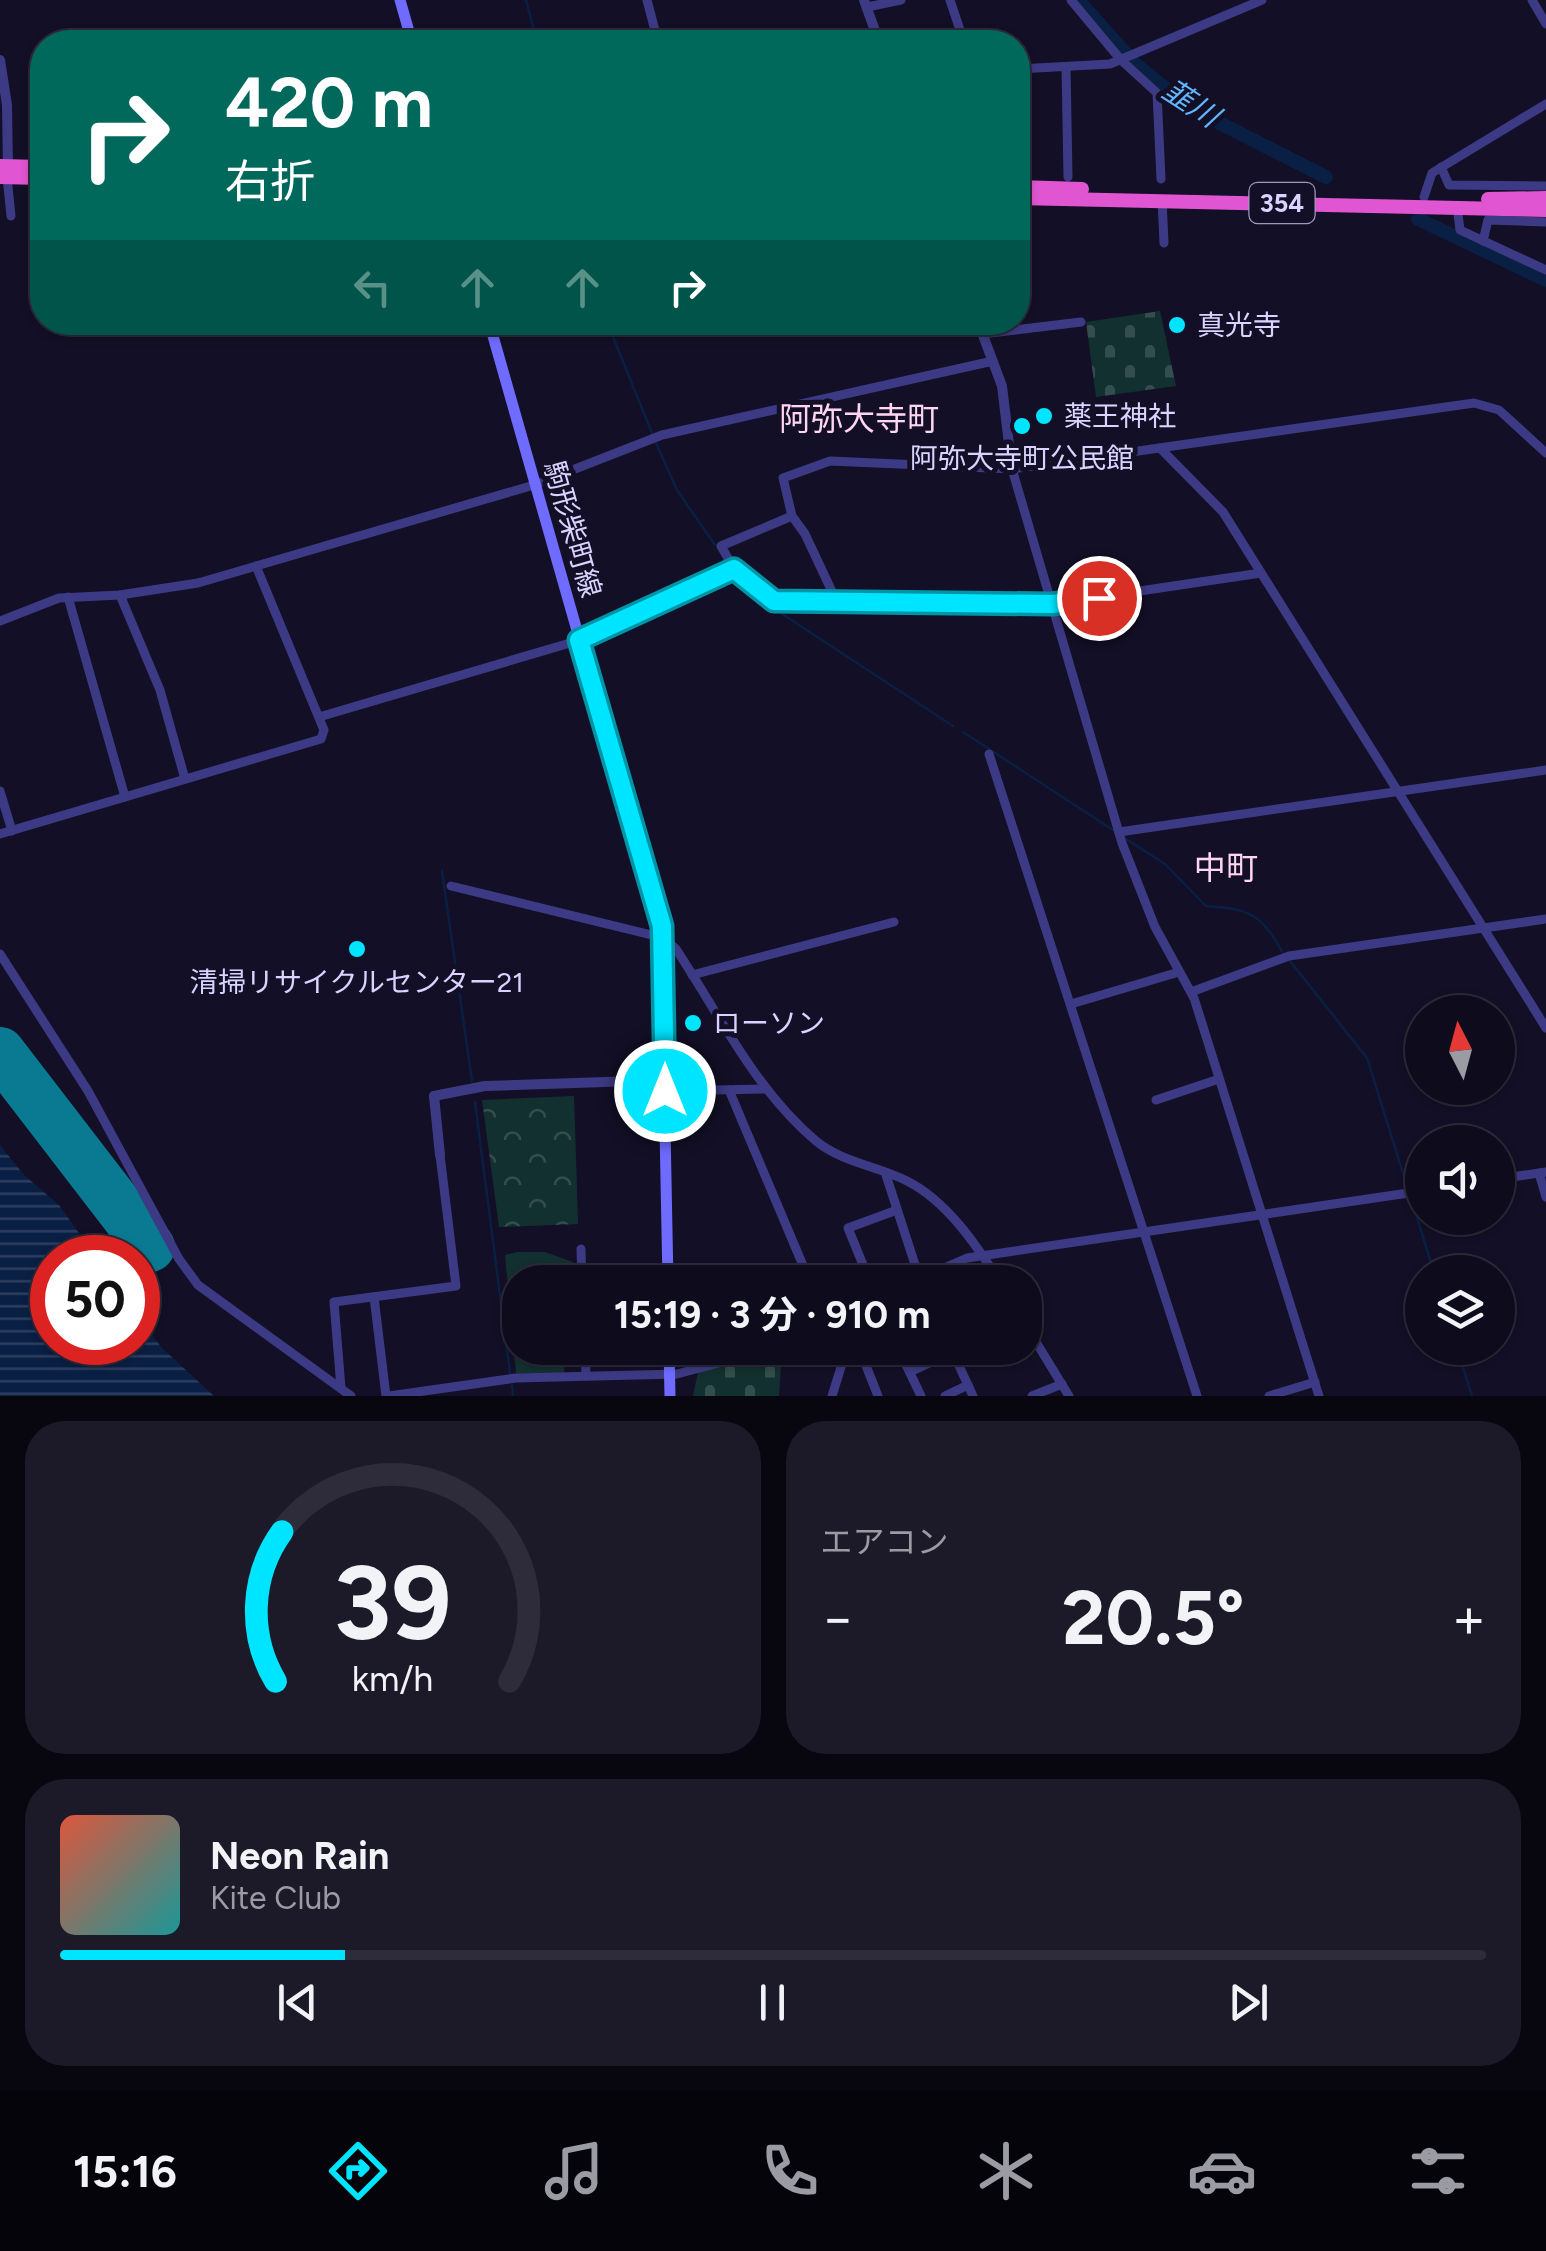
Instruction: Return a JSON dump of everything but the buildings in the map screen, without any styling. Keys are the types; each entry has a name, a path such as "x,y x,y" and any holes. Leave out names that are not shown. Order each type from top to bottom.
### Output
{"highway":[{"path":"4,172 30,169"},
{"path":"4,172 30,176"},
{"name":"354","path":"1030,187 1546,198"},
{"name":"354","path":"1030,198 1546,210"}],"main road":[{"path":"400,0 409,30"},
{"name":"駒形柴町線","path":"493,335 664,938 668,1265"},
{"path":"670,1365 670,1396"}],"street":[{"path":"647,0 655,30"},
{"path":"875,30 866,4 901,0"},
{"path":"950,0 960,30"},
{"path":"1071,0 1158,97 1161,179"},
{"path":"1030,68 1126,58 1262,0"},
{"path":"1532,0 1546,24"},
{"path":"0,60 4,172 11,216"},
{"path":"1066,67 1068,177"},
{"path":"1424,197 1427,177 1546,104"},
{"path":"1441,167 1448,185 1546,186"},
{"path":"1162,200 1164,243"},
{"path":"1457,206 1458,228 1546,270"},
{"path":"1483,241 1488,220 1546,222"},
{"path":"1030,325 1081,322"},
{"path":"983,335 1006,404 1012,469 1119,832 1142,898 1190,992 1319,1396"},
{"path":"0,621 68,598 120,596 184,586 534,485 662,435 993,361"},
{"path":"836,600 805,534 792,516 783,478 818,462 1012,469 1474,403 1499,410 1546,453"},
{"path":"1160,448 1224,512 1546,1028"},
{"path":"792,516 722,546 734,569 774,601 1052,604 1261,572"},
{"path":"0,834 321,740 324,730 256,566"},
{"path":"319,717 579,640 734,569"},
{"path":"120,596 160,690 184,779"},
{"path":"68,598 125,797"},
{"path":"989,754 1197,1396"},
{"path":"1119,832 1546,770"},
{"path":"0,791 12,831"},
{"path":"451,886 664,938 766,1089 820,1144 905,1180 939,1204 990,1265"},
{"path":"1190,992 1288,956 1546,918"},
{"path":"692,975 894,922"},
{"path":"0,954 88,1091 179,1259 198,1286 351,1396"},
{"path":"1071,1004 1179,972"},
{"path":"1156,1100 1220,1079"},
{"path":"341,1388 334,1302 456,1286 434,1096 484,1086 766,1089"},
{"path":"730,1090 802,1265"},
{"path":"1515,1176 1542,1172 1546,1197"},
{"path":"886,1175 913,1265"},
{"path":"960,1265 984,1256 1405,1194"},
{"path":"863,1265 848,1228 897,1210"},
{"path":"581,1249 581,1265"},
{"path":"374,1297 388,1396 516,1378 670,1374 706,1365"},
{"path":"1042,1352 1069,1396"},
{"path":"585,1365 586,1376"},
{"path":"832,1396 840,1365"},
{"path":"865,1365 878,1396"},
{"path":"906,1365 920,1396"},
{"path":"910,1372 923,1365"},
{"path":"959,1365 973,1396"},
{"path":"1269,1396 1315,1382"},
{"path":"1032,1396 1062,1384"},
{"path":"946,1396 968,1385"}],"green space":[{"path":"1160,311 1176,386 1096,397 1086,322"},
{"path":"574,1096 578,1224 499,1227 482,1100"},
{"path":"545,1252 573,1265 506,1265 505,1255"},
{"path":"515,1365 565,1365 564,1373 516,1373"},
{"path":"724,1365 786,1365 781,1366 779,1396 693,1396 698,1372"}],"water":[{"path":"0,1145 24,1175 59,1205 80,1235 30,1235 30,1365 160,1365 160,1346 214,1396 0,1396"}],"waterway":[{"path":"526,0 534,30"},
{"name":"韮川","path":"1078,0 1134,63 1188,107 1326,177"},
{"name":"韮川","path":"1418,219 1546,280"},
{"path":"612,335 652,433"},
{"path":"656,443 677,490 715,545"},
{"path":"737,577 750,593 953,726"},
{"path":"963,732 1113,830"},
{"path":"1126,839 1165,864 1206,906 1252,915 1267,928 1282,952"},
{"path":"442,871 472,1081"},
{"path":"1290,961 1367,1058 1429,1255"},
{"path":"475,1102 510,1373"},
{"path":"1462,1365 1472,1396"},
{"path":"512,1385 513,1396"}],"runway":[{"path":"0,1052 141,1235"}],"place":[{"name":"真光寺","path":"1177,325"},
{"name":"薬王神社","path":"1044,416"},
{"name":"阿弥大寺町公民館","path":"1022,426"},
{"name":"清掃リサイクルセンター21","path":"357,949"},
{"name":"ローソン","path":"693,1023"}],"district":[{"name":"阿弥大寺町","path":"859,419"},
{"name":"中町","path":"1226,868"}],"route":[{"path":"665,1091 662,926 579,640 734,569 774,601 1052,604 1099,598"}]}
